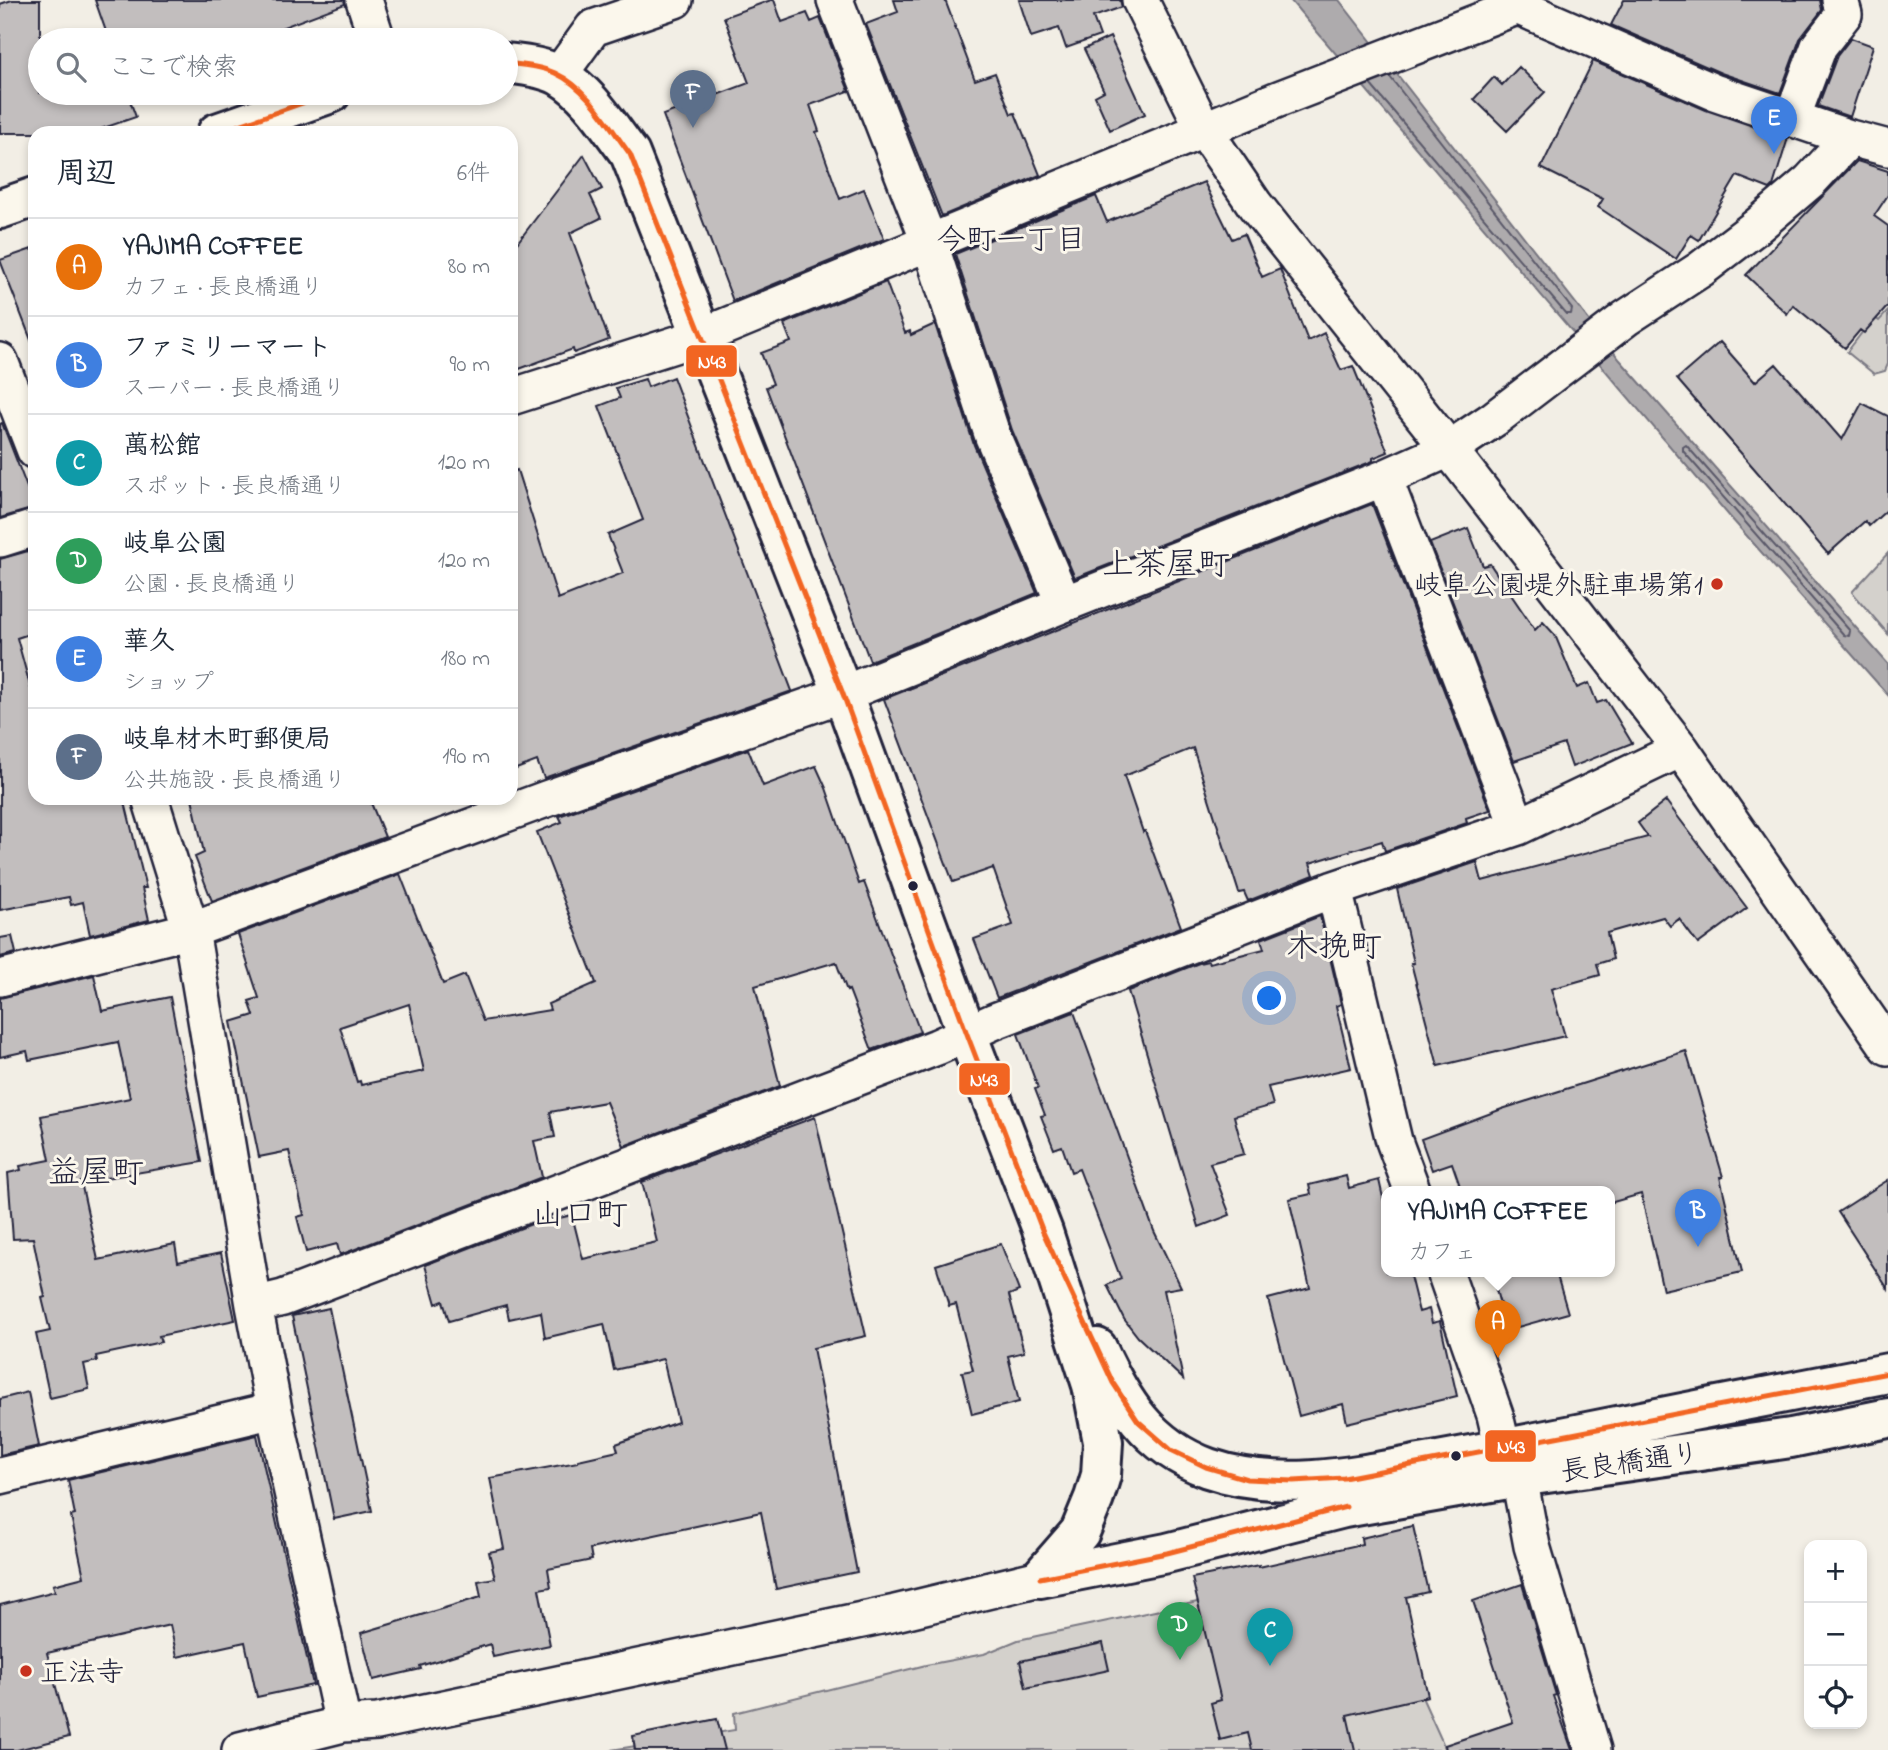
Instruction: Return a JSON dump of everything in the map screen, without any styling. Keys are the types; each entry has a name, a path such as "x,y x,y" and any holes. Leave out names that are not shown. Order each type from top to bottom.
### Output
{"highway":[{"name":"長良橋通り","path":"518,65 559,75 588,99 630,154 843,694 1042,1232 1092,1385 1103,1442 1101,1475 1080,1532 1040,1578"},
{"path":"236,126 296,105"},
{"path":"0,209 28,199"},
{"name":"長良橋通り","path":"1042,1232 1113,1383 1138,1421 1171,1450 1206,1467 1247,1479 1294,1481 1343,1478 1791,1438 1888,1418"},
{"name":"長良橋通り","path":"1040,1578 1167,1553 1511,1463 1888,1373"}],"street":[{"path":"364,0 373,28"},
{"path":"559,75 593,28 675,0"},
{"path":"835,0 930,244 993,437 1064,604"},
{"path":"1140,0 1205,130 1255,205 1681,748 1888,1047"},
{"path":"1792,118 1819,46 1844,14 1840,0"},
{"path":"518,395 702,336 1276,100 1414,47 1510,3 1714,92 1850,138 1888,148"},
{"path":"0,978 191,930 546,799 843,694 1384,478 1448,449 1493,419 1626,318 1701,269 1756,227 1810,181 1850,138"},
{"path":"0,361 28,433"},
{"path":"1384,478 1518,827"},
{"path":"0,539 28,530"},
{"path":"254,1305 296,1293 1334,889 1518,827 1681,748"},
{"path":"152,805 191,930 274,1410 368,1732"},
{"path":"1334,889 1394,1141 1411,1186"},
{"path":"1447,1277 1511,1463 1532,1546 1593,1750"},
{"path":"0,1476 274,1410"},
{"path":"240,1750 368,1732 1040,1578"}],"shaded area":[{"path":"1888,311 1888,364 1885,371 1874,374 1847,352 1874,317 1879,321"},
{"path":"1888,553 1888,634 1852,592"},
{"path":"1363,1567 1446,1750 611,1750 735,1730 734,1713 926,1665 984,1654 1018,1640"}],"water":[{"path":"1290,0 1339,0 1620,360 1888,664 1888,695 1731,518"}],"building":[{"path":"12,0 40,0 40,28 28,28 28,105 132,105 136,117 110,126 28,126 28,133 0,133 0,4"},
{"path":"95,0 344,0 345,4 281,28 105,28"},
{"path":"774,0 782,22 807,13 811,22 820,18 849,91 810,105 819,131 816,132 840,199 864,189 884,239 733,301 663,115 749,83 724,17"},
{"path":"894,0 945,0 975,80 995,73 1011,114 1015,113 1040,175 942,216 866,24 898,12"},
{"path":"1019,0 1120,0 1122,7 1093,17 1100,36 1066,48 1059,28 1031,37"},
{"path":"1624,0 1820,0 1822,10 1800,39 1780,93 1721,73 1611,25"},
{"path":"1110,37 1145,114 1110,130 1095,96 1104,91 1084,49"},
{"path":"1851,38 1873,46 1850,117 1818,106 1837,56"},
{"path":"1593,61 1706,110 1788,138 1773,186 1770,189 1737,176 1699,240 1691,235 1676,259 1598,207 1603,199 1541,168"},
{"path":"1519,67 1545,92 1507,131 1474,99 1494,77 1502,85"},
{"path":"584,155 602,189 590,195 601,218 570,233 609,340 574,353 573,349 518,369 518,242"},
{"path":"1857,161 1888,171 1888,195 1874,216 1888,226 1888,306 1864,333 1860,330 1845,348 1793,305 1787,314 1746,275"},
{"path":"1204,182 1232,239 1244,234 1262,277 1280,269 1308,341 1324,333 1341,370 1353,366 1388,452 1373,458 1373,461 1075,578 1012,430 955,254 1096,196 1107,222"},
{"path":"28,250 28,332 0,260"},
{"path":"886,282 905,333 910,331 911,335 935,324 974,445 1037,593 870,661 766,387 773,384 761,353 791,342 784,324"},
{"path":"1720,342 1755,382 1776,364 1842,440 1862,403 1888,416 1888,509 1869,526 1865,521 1828,554 1677,379"},
{"path":"673,377 792,691 544,778 537,761 518,768 518,473 558,599 623,573 608,535 643,520 599,406 620,398 616,388 645,379 648,387"},
{"path":"2,423 28,490 28,510 0,518"},
{"path":"1372,504 1490,810 1466,818 1467,823 1385,851 1382,841 1310,863 1314,875 1248,901 1244,892 1239,893 1193,748 1124,776 1181,927 997,998 974,939 1013,925 993,868 953,882 884,699"},
{"path":"1468,528 1483,566 1490,564 1535,630 1543,622 1555,635 1577,688 1589,683 1597,703 1606,700 1632,743 1572,767 1564,744 1514,761 1430,543"},
{"path":"28,551 28,634 17,638 28,678 28,805 126,805 146,888 142,888 149,920 90,935 83,902 71,905 69,897 0,910 0,559"},
{"path":"748,749 763,786 816,766 859,884 864,882 920,1032 872,1050 836,962 755,986 780,1086 624,1146 606,1102 550,1112 555,1137 534,1141 542,1177 340,1255 337,1244 306,1252 297,1217 304,1215 289,1151 259,1157 231,1022 254,1015 249,1001 259,998 238,934 400,874 443,984 465,975 483,1021 550,1010 548,1004 596,983 537,832 562,822 559,816","holes":["409,1004 424,1071 361,1085 360,1081 357,1082 340,1027"]},
{"path":"1666,801 1747,908 1698,944 1679,919 1670,926 1663,917 1607,933 1613,959 1597,964 1600,975 1551,989 1565,1036 1438,1066 1411,963 1414,963 1397,889 1477,862 1482,881 1648,837 1638,823"},
{"path":"194,805 372,805 385,837 212,901 195,857 204,853"},
{"path":"1320,916 1341,1004 1336,1006 1351,1068 1268,1087 1273,1105 1234,1116 1244,1154 1210,1163 1230,1215 1199,1227 1128,991 1199,963 1209,963 1264,949 1261,939"},
{"path":"12,936 16,953 0,957 0,938"},
{"path":"94,975 102,1011 170,997 202,1162 81,1182 98,1260 175,1244 178,1262 221,1253 235,1320 159,1336 161,1342 96,1356 97,1361 84,1364 89,1389 50,1398 36,1334 50,1331 42,1298 45,1297 33,1238 13,1239 8,1173 21,1170 20,1166 50,1160 41,1116 130,1098 118,1042 29,1060 27,1051 0,1057 0,998"},
{"path":"1074,1012 1154,1231 1181,1287 1164,1290 1183,1379 1138,1337 1124,1319 1107,1285 1121,1279 1079,1169 1071,1172 1062,1146 1054,1149 1041,1116 1045,1115 1035,1089 1038,1088 1018,1034"},
{"path":"1686,1051 1723,1177 1720,1177 1742,1272 1663,1290 1641,1194 1615,1202 1615,1186 1460,1186 1452,1163 1432,1170 1421,1139 1502,1109"},
{"path":"815,1117 866,1336 813,1348 857,1572 776,1589 761,1512 590,1549 592,1560 548,1569 551,1587 539,1589 550,1645 493,1657 490,1644 420,1666 421,1669 373,1680 361,1633 481,1597 478,1581 495,1578 489,1552 504,1549 490,1478 578,1462 618,1451 616,1444 678,1422 663,1359 614,1370 604,1324 545,1338 541,1312 509,1319 506,1305 449,1321 443,1301 436,1304 425,1265 550,1217 551,1220 572,1215 583,1259 657,1242 642,1182"},
{"path":"1346,1176 1349,1188 1379,1180 1381,1277 1410,1277 1419,1312 1429,1309 1432,1323 1440,1321 1457,1396 1347,1423 1343,1404 1299,1416 1268,1299 1310,1288 1289,1199 1311,1194 1309,1185"},
{"path":"1888,1180 1888,1289 1838,1212"},
{"path":"1001,1244 1019,1291 1009,1295 1024,1352 1008,1356 1019,1402 972,1414 962,1372 973,1370 956,1304 949,1306 936,1265"},
{"path":"1492,1277 1557,1277 1568,1313 1507,1330"},
{"path":"329,1308 372,1511 334,1519 292,1316"},
{"path":"28,1392 39,1446 0,1455 0,1399"},
{"path":"257,1435 313,1685 257,1697 245,1642 177,1657 170,1625 47,1653 69,1737 17,1750 0,1750 0,1605 55,1591 53,1585 84,1577 71,1516 75,1515 68,1480"},
{"path":"1413,1526 1428,1592 1406,1597 1428,1696 1347,1715 1355,1750 1252,1750 1248,1733 1220,1740 1211,1703 1221,1700 1192,1578 1259,1567 1362,1544 1361,1538"},
{"path":"1522,1584 1556,1695 1553,1696 1572,1750 1446,1750 1445,1745 1513,1722 1473,1601"},
{"path":"1103,1643 1109,1670 1026,1688 1020,1661"},
{"path":"717,1719 725,1750 635,1750 633,1736"}],"transit line":[{"name":"N43","path":"518,64 555,73 578,88 630,154 843,694 967,1034 1043,1232 1113,1383 1138,1421 1171,1450 1206,1467 1247,1479 1294,1481 1344,1478 1888,1373"},
{"name":"N43","path":"237,126 297,105"},
{"name":"N43","path":"1040,1578 1167,1553 1346,1507"}],"place":[{"name":"岐阜材木町郵便局","path":"693,128"},
{"name":"華久","path":"1774,154"},
{"name":"岐阜公園堤外駐車場第1","path":"1717,584"},
{"name":"ファミリーマート","path":"1698,1247"},
{"name":"YAJIMA COFFEE","path":"1498,1358"},
{"name":"岐阜公園","path":"1180,1660"},
{"name":"萬松館","path":"1270,1666"},
{"name":"正法寺","path":"26,1671"}],"district":[{"name":"今町一丁目","path":"1011,239"},
{"name":"上茶屋町","path":"1166,563"},
{"name":"木挽町","path":"1334,945"},
{"name":"益屋町","path":"96,1171"},
{"name":"山口町","path":"580,1213"}]}
